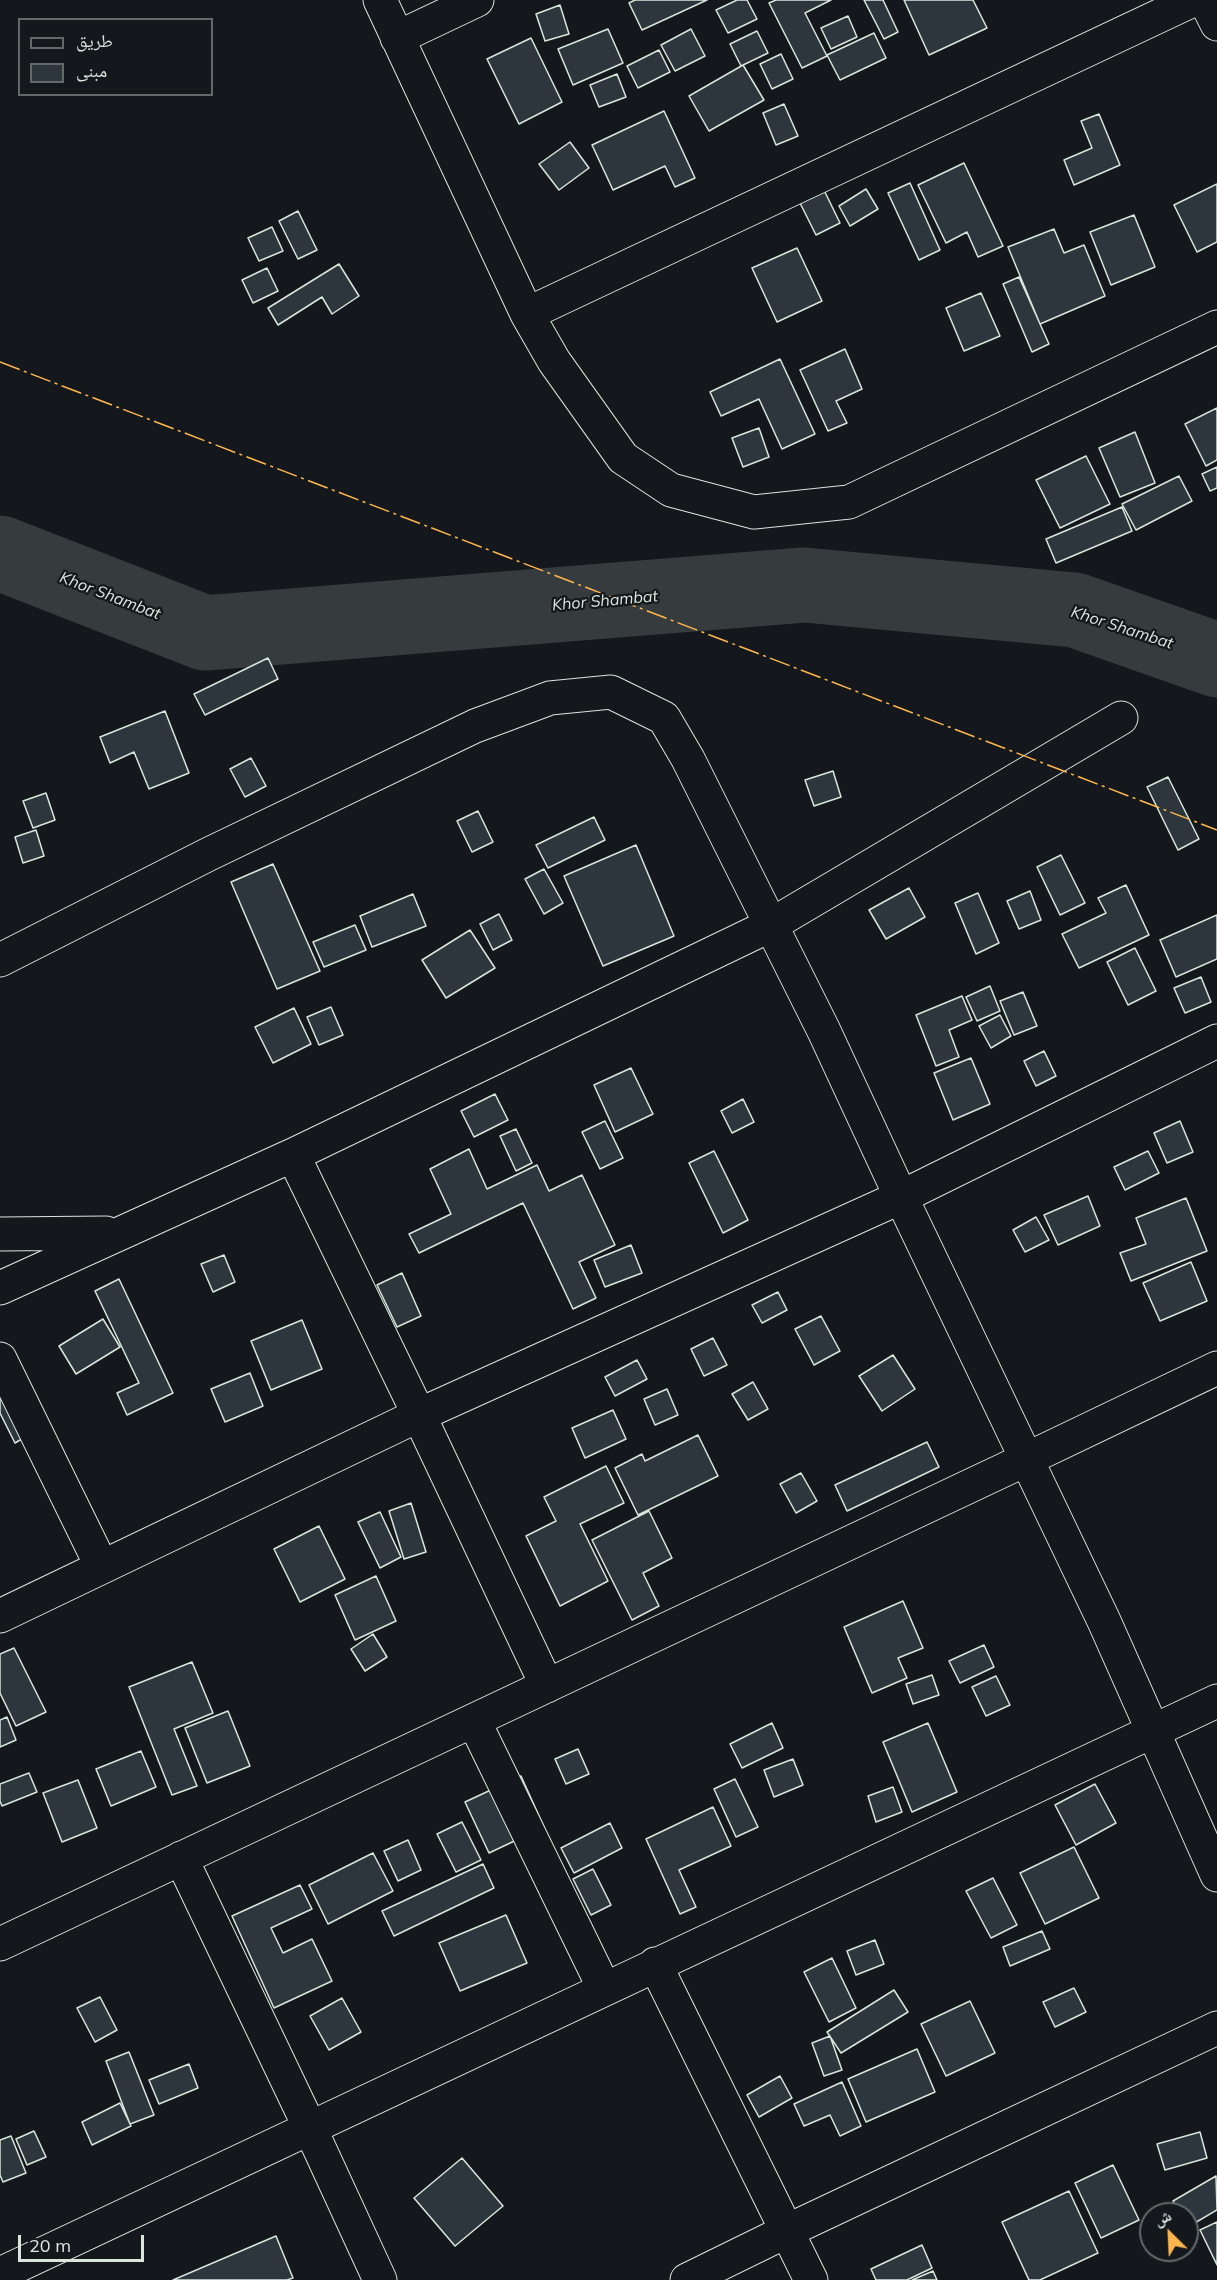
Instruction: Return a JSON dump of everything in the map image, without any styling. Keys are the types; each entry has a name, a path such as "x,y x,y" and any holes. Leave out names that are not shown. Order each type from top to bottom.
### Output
{"street":[{"path":"380,0 527,314 554,361 623,458 671,490 754,512 849,502 1217,327"},
{"path":"397,38 477,0"},
{"path":"527,314 1193,0"},
{"path":"1205,0 1217,24"},
{"path":"0,960 208,854 475,726 550,698 611,692 664,718 688,759 824,1031 1104,1621 1217,1875"},
{"path":"0,1288 293,1155 771,925 1121,718"},
{"path":"0,1616 419,1415 901,1197 1217,1041"},
{"path":"293,1155 547,1686"},
{"path":"0,1234 120,1232"},
{"path":"0,1359 102,1568"},
{"path":"0,1944 1027,1460 1217,1368"},
{"path":"0,2274 1217,1701"},
{"path":"474,1721 604,1988"},
{"path":"181,1858 380,2280"},
{"path":"655,1964 811,2280"},
{"path":"687,2280 787,2230 1217,2028"}],"building":[{"path":"635,0 707,0 642,30 629,3"},
{"path":"737,0 747,0 757,19 728,33 716,10"},
{"path":"776,0 831,0 805,13 827,56 802,68 769,3"},
{"path":"864,0 883,0 898,32 884,39"},
{"path":"904,0 973,0 987,28 929,55"},
{"path":"560,5 569,34 545,41 536,14"},
{"path":"848,16 857,37 831,49 821,28"},
{"path":"608,29 623,63 573,85 558,49"},
{"path":"691,29 705,56 675,71 661,45"},
{"path":"757,31 768,53 741,66 730,44"},
{"path":"874,33 886,58 840,80 827,55"},
{"path":"531,38 562,102 519,124 487,59"},
{"path":"659,50 670,72 638,88 627,66"},
{"path":"781,54 793,79 772,89 760,64"},
{"path":"743,65 764,100 709,131 689,96"},
{"path":"617,74 626,97 599,107 590,85"},
{"path":"784,104 798,136 776,145 763,113"},
{"path":"664,111 695,178 675,187 665,166 613,190 592,145"},
{"path":"1099,114 1120,165 1074,185 1064,160 1092,148 1081,121"},
{"path":"570,142 589,168 559,190 539,164"},
{"path":"964,163 1003,246 978,257 967,232 946,243 918,185"},
{"path":"910,183 940,250 919,260 888,193"},
{"path":"1217,184 1217,242 1197,252 1174,205"},
{"path":"822,186 840,223 816,235 798,199"},
{"path":"866,189 878,209 850,226 839,206"},
{"path":"298,211 317,250 298,259 279,221"},
{"path":"1134,215 1155,267 1111,285 1090,232"},
{"path":"272,227 283,251 259,261 248,238"},
{"path":"1054,229 1064,253 1084,245 1105,296 1040,324 1008,247"},
{"path":"797,248 822,301 777,322 752,268"},
{"path":"339,264 359,296 332,314 322,297 278,325 268,308"},
{"path":"267,268 278,291 253,303 242,280"},
{"path":"1019,277 1049,344 1032,352 1003,284"},
{"path":"981,293 1000,336 964,351 946,308"},
{"path":"845,349 862,389 836,401 847,423 828,431 800,370"},
{"path":"780,359 815,434 782,449 759,399 721,416 710,392"},
{"path":"1217,408 1217,460 1206,466 1185,424"},
{"path":"759,428 769,457 743,467 732,438"},
{"path":"1135,432 1155,483 1120,497 1099,448"},
{"path":"1086,456 1110,504 1060,528 1036,480"},
{"path":"1217,467 1217,488 1210,491 1202,474"},
{"path":"1179,476 1192,501 1136,530 1122,504"},
{"path":"1122,507 1132,531 1056,563 1046,539"},
{"path":"268,658 278,679 205,715 194,694"},
{"path":"165,711 189,773 149,789 134,752 110,763 100,737"},
{"path":"251,758 266,786 245,797 230,769"},
{"path":"833,771 841,797 814,806 805,780"},
{"path":"1168,777 1199,839 1178,850 1147,787"},
{"path":"46,793 55,820 33,828 23,801"},
{"path":"478,811 493,842 472,852 457,821"},
{"path":"594,817 605,840 548,868 536,845"},
{"path":"36,830 44,856 23,863 15,837"},
{"path":"636,845 674,936 603,966 564,876"},
{"path":"1061,855 1085,903 1060,915 1037,867"},
{"path":"273,864 320,971 277,989 231,882"},
{"path":"544,869 563,903 544,914 525,879"},
{"path":"1126,885 1149,935 1079,968 1062,934 1106,913 1098,898"},
{"path":"909,888 925,917 886,939 869,910"},
{"path":"1030,891 1041,920 1019,929 1007,901"},
{"path":"978,893 999,943 976,954 955,903"},
{"path":"413,894 426,926 372,947 360,916"},
{"path":"499,914 512,940 493,950 480,924"},
{"path":"1217,915 1217,959 1176,977 1160,940"},
{"path":"355,925 366,950 324,967 313,942"},
{"path":"470,930 495,968 446,998 422,960"},
{"path":"1135,948 1156,991 1128,1005 1107,962"},
{"path":"1201,977 1211,1002 1185,1013 1174,988"},
{"path":"990,986 1000,1011 977,1021 966,997"},
{"path":"1023,992 1037,1026 1014,1035 1000,1001"},
{"path":"962,996 972,1020 949,1030 959,1057 936,1066 916,1015"},
{"path":"331,1007 343,1035 319,1045 307,1017"},
{"path":"294,1008 311,1044 273,1063 255,1027"},
{"path":"1000,1015 1011,1036 991,1048 979,1026"},
{"path":"1044,1051 1056,1076 1036,1086 1024,1061"},
{"path":"971,1058 990,1104 953,1120 934,1073"},
{"path":"631,1068 653,1114 615,1132 594,1085"},
{"path":"495,1094 508,1120 474,1137 461,1111"},
{"path":"743,1099 754,1122 732,1133 721,1111"},
{"path":"605,1121 623,1158 600,1169 582,1132"},
{"path":"1180,1121 1193,1152 1167,1163 1154,1133"},
{"path":"516,1129 532,1163 516,1171 500,1136"},
{"path":"469,1149 487,1189 537,1165 549,1191 582,1175 615,1245 579,1262 596,1298 573,1309 523,1203 419,1253 409,1234 451,1214 430,1169"},
{"path":"714,1151 748,1220 723,1233 689,1163"},
{"path":"1148,1151 1159,1173 1125,1190 1114,1167"},
{"path":"1088,1196 1100,1226 1058,1245 1044,1215"},
{"path":"1186,1198 1207,1251 1131,1281 1120,1253 1146,1244 1136,1218"},
{"path":"1036,1217 1049,1240 1025,1252 1013,1230"},
{"path":"631,1245 642,1273 605,1287 594,1260"},
{"path":"224,1255 235,1282 213,1292 201,1264"},
{"path":"1191,1262 1207,1301 1160,1321 1143,1283"},
{"path":"402,1273 421,1316 397,1327 377,1285"},
{"path":"119,1279 173,1393 127,1415 117,1393 139,1383 95,1291"},
{"path":"778,1292 787,1310 762,1323 752,1305"},
{"path":"821,1316 840,1351 814,1365 795,1329"},
{"path":"103,1319 120,1347 76,1374 59,1346"},
{"path":"302,1320 322,1369 271,1390 251,1341"},
{"path":"713,1338 727,1365 704,1376 691,1349"},
{"path":"893,1355 915,1389 882,1411 859,1376"},
{"path":"637,1360 647,1379 615,1396 605,1377"},
{"path":"0,1370 32,1433 15,1443 0,1413"},
{"path":"250,1373 263,1406 225,1422 211,1389"},
{"path":"753,1382 768,1409 748,1420 732,1394"},
{"path":"667,1389 678,1415 655,1425 644,1399"},
{"path":"613,1410 626,1439 585,1458 572,1428"},
{"path":"698,1435 718,1476 638,1515 615,1468 642,1454 645,1461"},
{"path":"927,1442 939,1467 847,1511 835,1485"},
{"path":"606,1466 624,1503 580,1524 608,1581 560,1606 526,1536 556,1521 544,1497"},
{"path":"801,1473 817,1501 796,1513 780,1484"},
{"path":"411,1503 426,1552 404,1559 389,1511"},
{"path":"649,1511 672,1558 643,1573 659,1606 632,1620 592,1540"},
{"path":"380,1512 401,1557 380,1568 358,1522"},
{"path":"319,1526 345,1579 300,1602 274,1549"},
{"path":"376,1576 396,1621 355,1640 335,1595"},
{"path":"903,1601 923,1648 898,1658 907,1678 872,1693 844,1627"},
{"path":"373,1634 387,1657 365,1671 351,1649"},
{"path":"984,1645 994,1667 960,1683 949,1661"},
{"path":"14,1648 46,1712 16,1726 0,1693 0,1654"},
{"path":"192,1662 213,1713 174,1729 197,1786 172,1795 129,1687"},
{"path":"932,1675 939,1695 913,1704 906,1684"},
{"path":"996,1676 1010,1705 986,1716 972,1687"},
{"path":"228,1711 250,1766 207,1783 185,1728"},
{"path":"7,1717 16,1740 0,1747 0,1720"},
{"path":"772,1723 783,1748 742,1768 730,1744"},
{"path":"928,1723 957,1792 912,1812 883,1742"},
{"path":"578,1749 589,1774 566,1784 555,1759"},
{"path":"141,1751 156,1787 111,1806 96,1769"},
{"path":"793,1759 803,1785 774,1797 764,1770"},
{"path":"29,1773 37,1792 2,1806 0,1784"},
{"path":"521,1776 544,1827 489,1853 465,1802"},
{"path":"735,1779 758,1827 736,1837 714,1789"},
{"path":"78,1780 97,1828 62,1842 43,1793"},
{"path":"1095,1784 1116,1823 1076,1845 1055,1805"},
{"path":"893,1787 902,1812 876,1822 868,1796"},
{"path":"713,1807 731,1846 679,1870 696,1907 680,1914 646,1839"},
{"path":"462,1822 481,1860 456,1872 437,1834"},
{"path":"610,1823 622,1848 574,1873 561,1848"},
{"path":"408,1840 421,1870 398,1881 384,1851"},
{"path":"1074,1847 1099,1898 1045,1924 1020,1873"},
{"path":"373,1853 393,1891 328,1924 309,1885"},
{"path":"483,1864 494,1888 394,1936 382,1911"},
{"path":"593,1869 611,1905 591,1915 573,1879"},
{"path":"993,1878 1017,1925 991,1938 966,1891"},
{"path":"300,1885 312,1909 271,1928 283,1953 312,1939 332,1981 274,2008 232,1916"},
{"path":"506,1915 527,1963 460,1991 439,1943"},
{"path":"1042,1931 1050,1949 1010,1966 1003,1947"},
{"path":"875,1940 884,1964 856,1975 847,1951"},
{"path":"832,1958 856,2008 829,2022 804,1972"},
{"path":"1074,1988 1086,2012 1055,2027 1043,2002"},
{"path":"894,1990 908,2012 841,2053 827,2032"},
{"path":"100,1997 117,2030 95,2042 77,2008"},
{"path":"342,1998 361,2032 329,2050 310,2016"},
{"path":"970,2001 995,2053 946,2076 921,2024"},
{"path":"830,2036 842,2070 824,2076 812,2043"},
{"path":"917,2049 935,2092 866,2122 848,2079"},
{"path":"129,2052 154,2115 130,2124 106,2061"},
{"path":"189,2064 198,2088 159,2104 149,2080"},
{"path":"780,2076 792,2098 759,2117 747,2095"},
{"path":"842,2082 861,2126 840,2136 830,2115 804,2126 794,2104"},
{"path":"120,2103 131,2126 92,2145 82,2122"},
{"path":"34,2131 46,2157 27,2165 16,2139"},
{"path":"1200,2132 1207,2158 1165,2170 1157,2144"},
{"path":"11,2136 26,2173 3,2182 0,2175 0,2140"},
{"path":"462,2158 503,2206 455,2246 414,2198"},
{"path":"1113,2165 1139,2220 1101,2238 1075,2183"},
{"path":"1216,2176 1217,2210 1199,2221 1199,2202 1173,2201"},
{"path":"1069,2191 1098,2253 1040,2280 1029,2280 1002,2222"},
{"path":"1217,2222 1217,2265 1200,2230"},
{"path":"276,2236 293,2278 287,2280 173,2280"},
{"path":"922,2245 932,2268 907,2280 876,2280 871,2269"},
{"path":"933,2271 937,2280 912,2280"}],"waterway":[{"name":"Khor Shambat","path":"0,553 205,633 804,585 1075,610 1217,660"}],"power":[{"path":"0,362 1217,830"}]}
